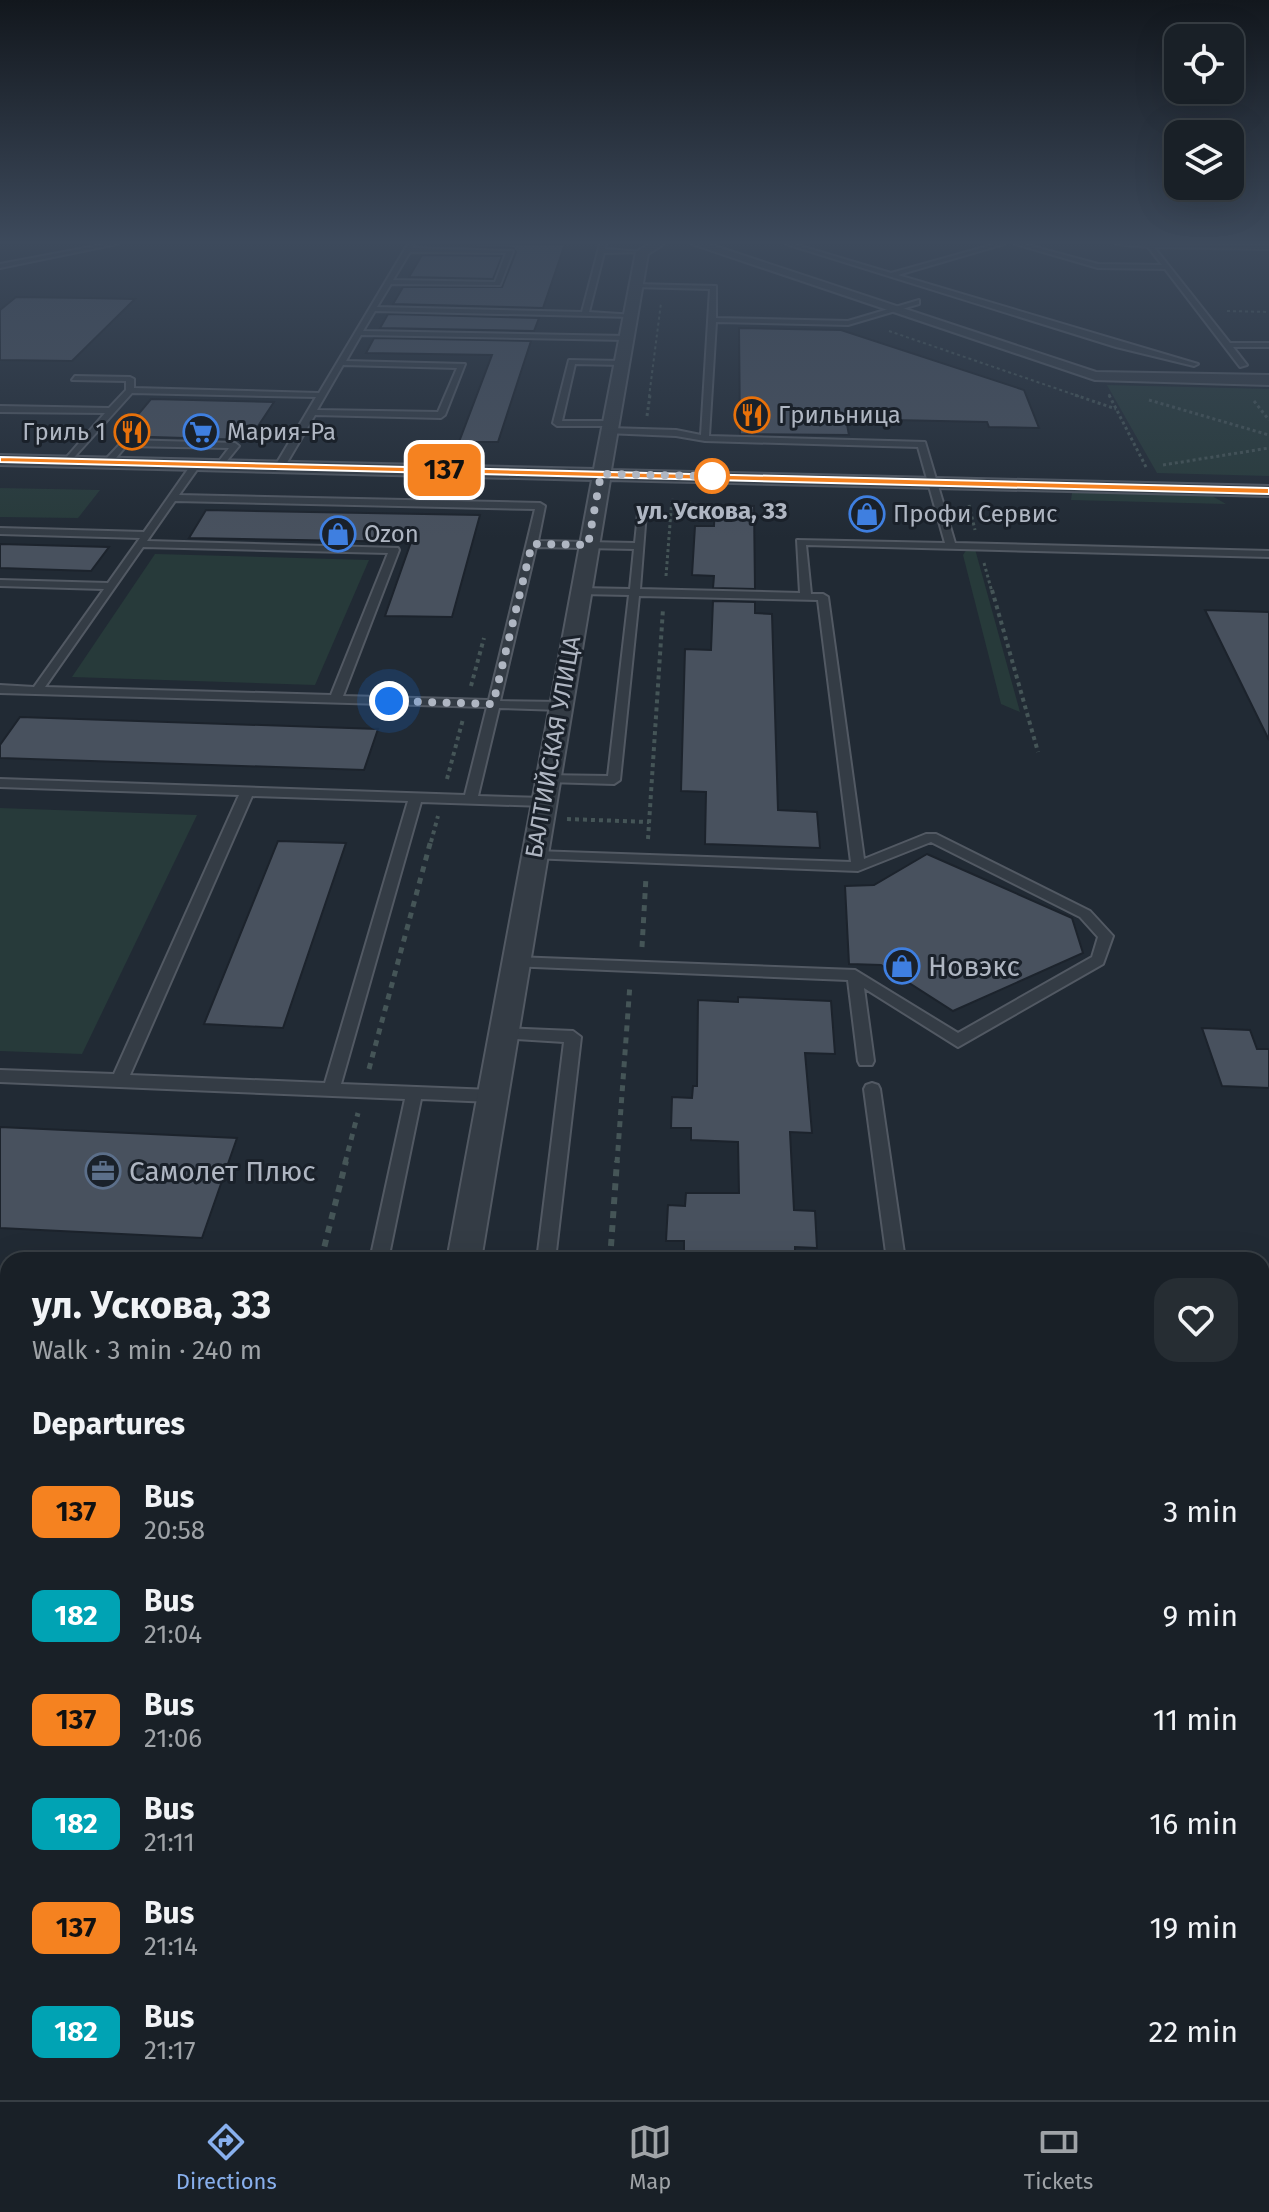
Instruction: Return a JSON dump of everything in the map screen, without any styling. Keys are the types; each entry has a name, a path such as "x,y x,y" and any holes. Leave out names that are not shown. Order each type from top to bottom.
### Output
{"street":[{"name":"БАЛТИЙСКАЯ УЛИЦА","path":"465,1252 625,342"},
{"path":"992,342 1095,376 1269,380"},
{"path":"1037,342 1097,362 1269,365"},
{"path":"0,460 1269,491"}],"lane":[{"path":"280,466 352,342"},
{"path":"705,438 712,342"},
{"path":"1109,342 1194,364"},
{"path":"1224,342 1243,365"},
{"path":"1226,345 1269,345"},
{"path":"621,363 572,362 557,423 705,438 922,444 951,546"},
{"path":"310,412 441,415 462,366 339,363"},
{"path":"68,461 130,390 130,379 75,378"},
{"path":"130,390 320,395"},
{"path":"0,409 112,411"},
{"path":"108,462 124,443 235,446 221,465"},
{"path":"37,690 196,464"},
{"path":"172,498 540,506 471,799"},
{"path":"0,783 471,799 614,780 643,514"},
{"path":"0,531 394,550 336,699"},
{"path":"806,597 801,542 1269,554"},
{"path":"532,544 639,546"},
{"path":"0,583 111,586"},
{"path":"580,591 823,597 858,867"},
{"path":"0,689 561,706"},
{"path":"119,1081 247,792"},
{"path":"331,1089 416,797"},
{"path":"515,962 855,975 958,1041 1098,960 1106,936 1085,914 931,837 858,867 535,855"},
{"path":"855,975 866,1061"},
{"path":"504,1034 573,1037 547,1252"},
{"path":"0,1076 492,1096"},
{"path":"872,1089 895,1252"},
{"path":"381,1252 414,1093"}],"path":[{"path":"645,432 656,342"},
{"path":"1120,392 1105,388 1146,468"},
{"path":"1150,401 1269,435"},
{"path":"1254,401 1269,420"},
{"path":"1162,465 1269,448"},
{"path":"969,504 1038,752"},
{"path":"611,1252 632,956 642,948 671,505 684,506"},
{"path":"323,1252 442,798"}],"shaded area":[{"path":"1107,385 1269,389 1269,476 1157,473"},
{"path":"0,488 100,490 78,518 0,517"},
{"path":"1080,490 1207,493 1226,504 1071,500 1072,493"},
{"path":"967,549 975,549 1020,712 1001,704 963,555"},
{"path":"155,554 369,560 315,685 72,677"},
{"path":"0,808 197,815 82,1054 0,1051"}],"building":[{"path":"0,342 91,342 72,361 0,360"},
{"path":"372,342 531,342 498,442 459,442 492,355 366,353"},
{"path":"739,342 878,342 1024,390 1039,428 989,427 987,422 846,419 849,435 740,434"},
{"path":"151,399 274,402 249,440 120,436"},
{"path":"715,505 754,506 755,589 713,588 714,576 692,575 695,526 714,526"},
{"path":"206,510 480,515 452,617 385,616 411,542 189,538"},
{"path":"0,544 109,547 91,571 0,568"},
{"path":"713,601 755,602 755,613 772,614 778,810 817,812 820,848 705,844 706,792 681,791 685,649 711,650"},
{"path":"1205,610 1269,612 1269,740"},
{"path":"20,717 378,729 364,770 0,758 0,745"},
{"path":"278,841 346,843 283,1028 204,1024"},
{"path":"927,854 1072,918 1083,953 953,1011 881,965 849,964 845,886 874,885"},
{"path":"738,997 831,1001 835,1054 805,1053 812,1133 790,1132 794,1210 815,1211 817,1248 795,1247 795,1252 684,1252 684,1241 666,1241 668,1205 685,1206 686,1193 739,1193 738,1142 691,1140 691,1128 671,1128 672,1097 692,1098 693,1086 697,1086 698,1000 738,1002"},
{"path":"1202,1028 1250,1030 1257,1049 1269,1049 1269,1088 1222,1086"},
{"path":"0,1127 237,1138 202,1238 0,1228"}],"bus line":[{"name":"137","path":"0,460 1269,491"}],"place":[{"name":"Грильница","path":"752,415"},
{"name":"Гриль 1","path":"132,432"},
{"name":"Мария-Ра","path":"201,432"},
{"name":"ул. Ускова, 33","path":"712,476"},
{"name":"Профи Сервис","path":"867,514"},
{"name":"Ozon","path":"338,534"},
{"name":"Новэкс","path":"902,966"},
{"name":"Самолет Плюс","path":"103,1171"}],"route":[{"path":"389,701 493,704 532,544 588,545 601,474 712,476"}]}
